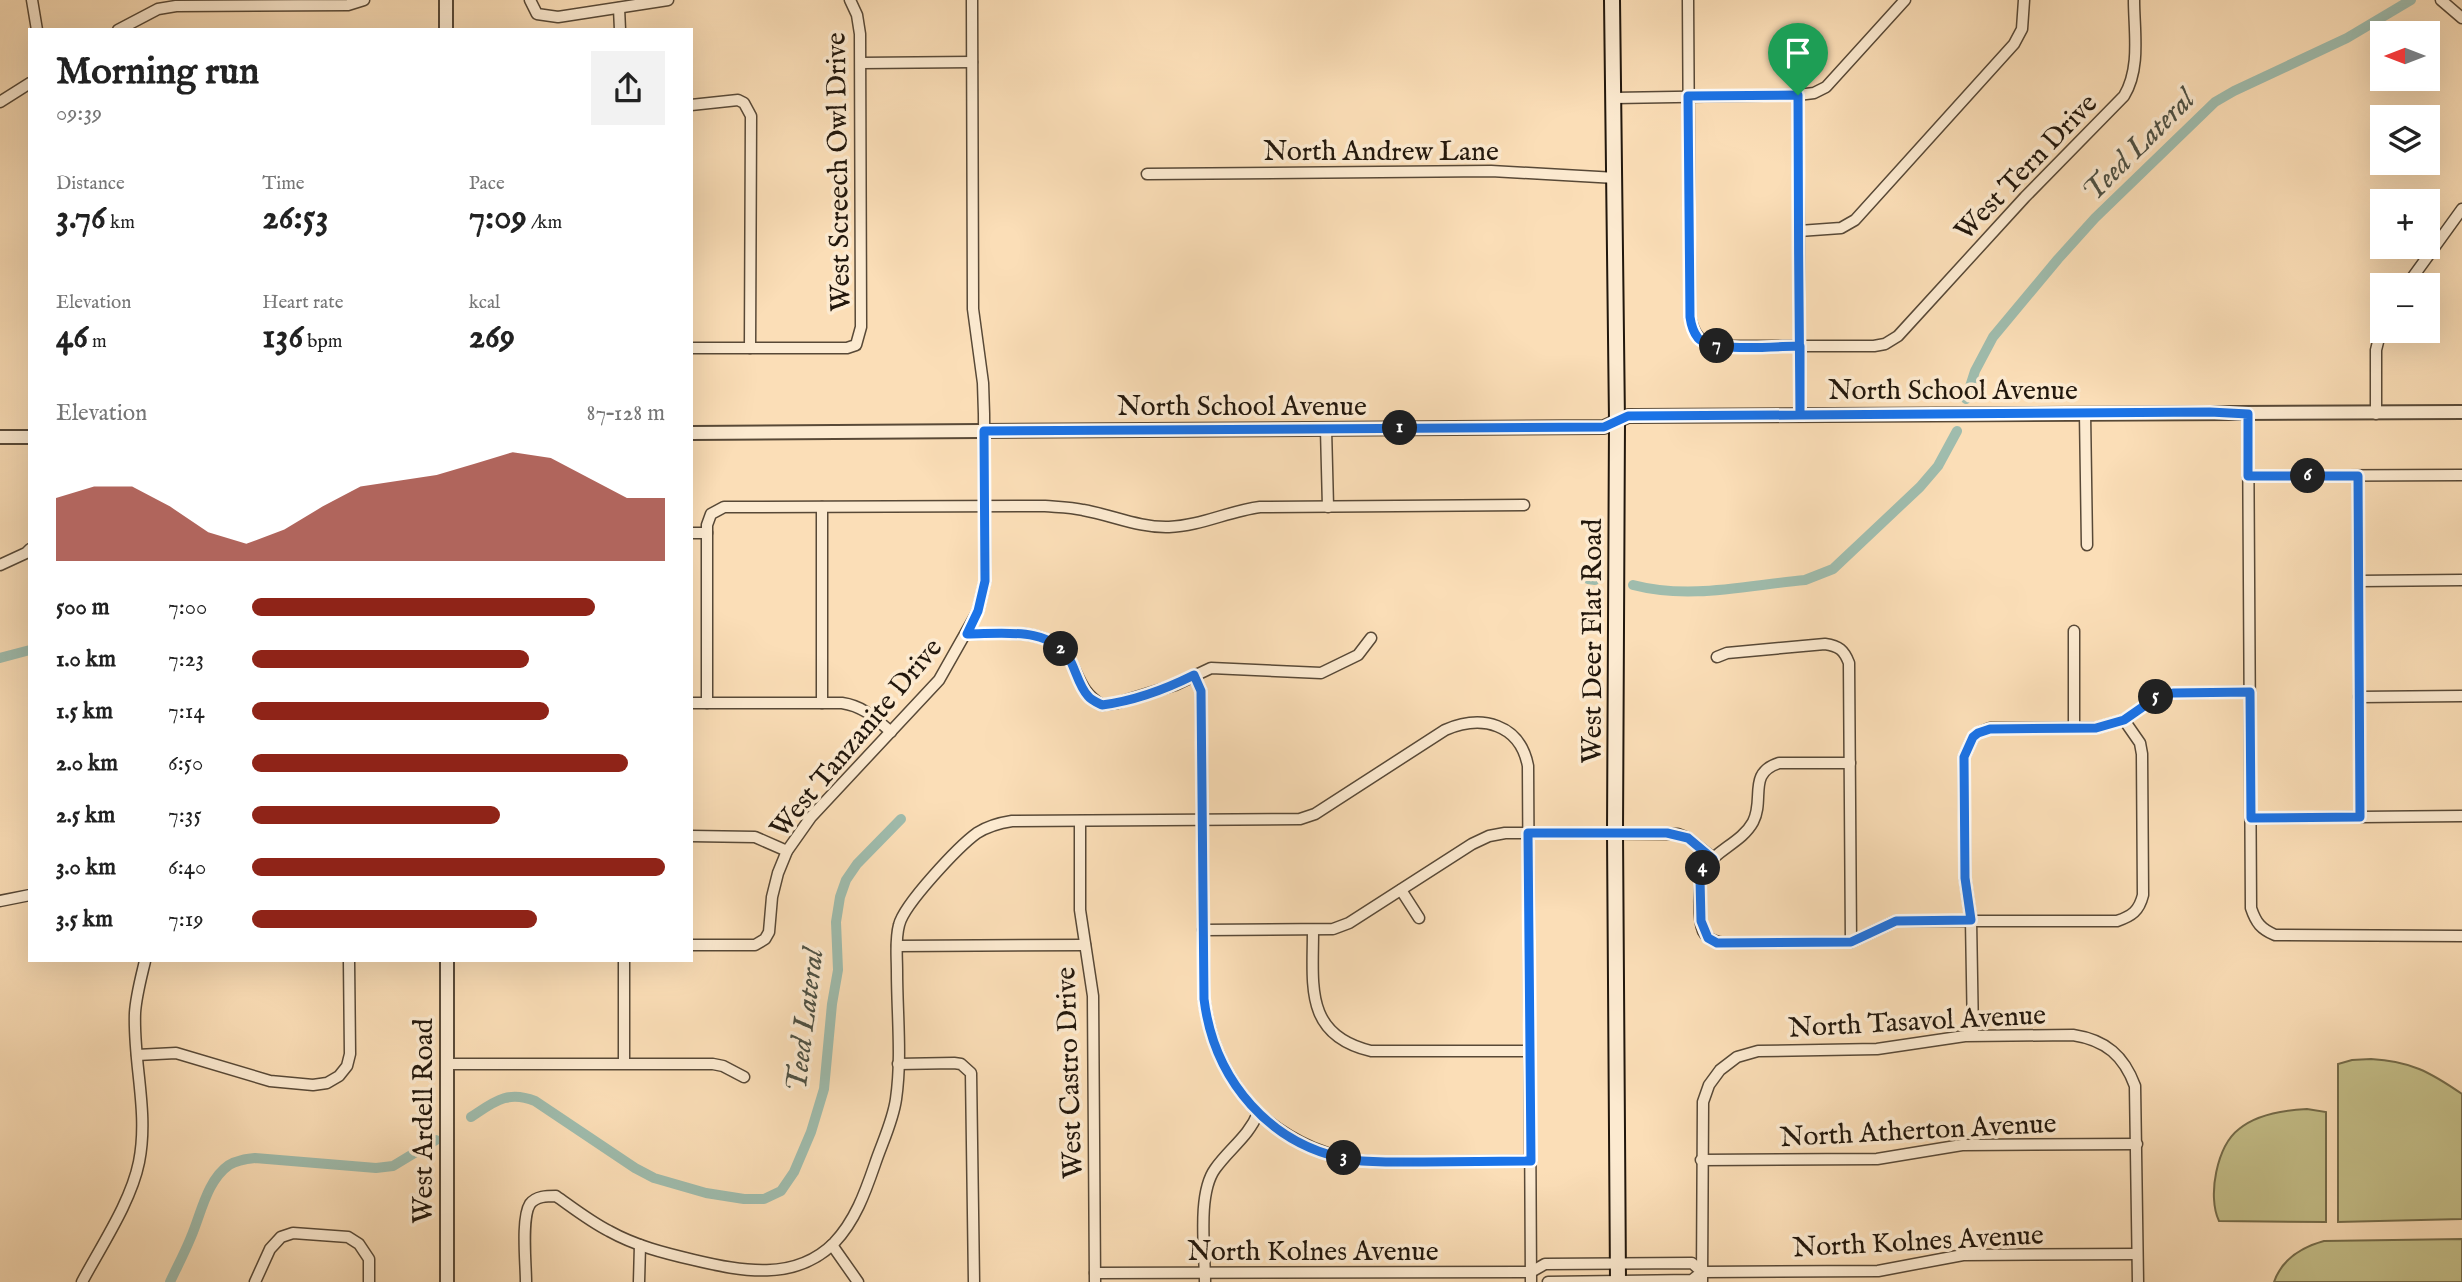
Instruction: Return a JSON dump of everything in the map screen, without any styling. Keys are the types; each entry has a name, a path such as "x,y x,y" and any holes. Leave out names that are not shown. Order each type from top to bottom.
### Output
{"main road":[{"name":"West Deer Flat Road","path":"1612,0 1616,178 1615,833 1618,1282"}],"street":[{"path":"32,0 37,28"},
{"path":"121,28 140,16 176,6 348,5 364,0"},
{"path":"446,0 446,28"},
{"path":"530,0 537,14 558,17 668,0"},
{"name":"West Screech Owl Drive","path":"750,348 847,348 856,345 861,327 861,63 857,15 850,0"},
{"name":"West Tanzanite Drive","path":"693,945 755,944 765,939 769,932 772,897 778,873 787,851 811,817 939,680 978,611 985,581 984,383 972,309 972,0"},
{"path":"1688,0 1690,317 1698,338 1706,344 1800,346"},
{"path":"1614,98 1814,93 1826,87 1905,0"},
{"path":"1799,231 1841,228 1855,220 2014,44 2022,29 2024,0"},
{"name":"West Tern Drive","path":"1800,346 1874,346 1892,340 2025,197 2124,96 2131,84 2134,70 2134,0"},
{"path":"2441,0 2462,18"},
{"path":"619,8 620,28"},
{"path":"861,63 972,62"},
{"path":"0,102 28,84"},
{"path":"1798,95 1800,415"},
{"path":"693,105 730,100 744,103 751,116 750,348 693,348"},
{"name":"North Andrew Lane","path":"1147,174 1491,171 1616,178"},
{"path":"2416,273 2462,209"},
{"path":"2376,414 2378,343"},
{"name":"North School Avenue","path":"693,433 1604,427 1628,416 2462,412"},
{"path":"2085,413 2087,545"},
{"path":"2248,414 2251,908 2255,922 2263,930 2275,935 2462,936"},
{"path":"1326,429 1328,506"},
{"path":"0,437 28,437"},
{"path":"2248,476 2462,475"},
{"path":"2358,476 2360,817"},
{"path":"707,703 707,525 711,514 724,507 1045,506 1083,509 1140,525 1168,527 1195,524 1232,512 1260,507 1524,505"},
{"path":"822,507 822,703"},
{"path":"693,533 707,533"},
{"path":"0,565 28,551"},
{"path":"2359,581 2462,580"},
{"path":"2074,631 2074,728"},
{"path":"967,634 1033,634 1046,639 1059,646 1068,657 1088,696 1102,705 1175,685 1211,668 1321,673 1359,655 1371,638"},
{"path":"1717,657 1727,653 1825,644 1841,649 1849,663 1851,942"},
{"path":"1194,675 1201,691 1204,999 1212,1038 1226,1072 1238,1090 1258,1113 1284,1133 1302,1144 1352,1160 1531,1161"},
{"path":"1973,1035 1971,920 1965,878 1964,757 1973,737 1990,729 2096,728 2124,720 2157,697 2173,693 2250,692"},
{"path":"2359,697 2462,696"},
{"path":"693,703 855,705 866,710 891,732"},
{"path":"1850,763 1779,763 1769,766 1762,773 1755,819 1742,836 1703,868 1700,879 1701,921 1708,938 1717,943 1851,942 1896,921 2117,921 2131,916 2140,906 2143,895 2142,754 2140,743 2124,720"},
{"path":"526,1282 526,1217 536,1198 556,1196 608,1231 639,1245 750,1277 790,1269 817,1256 832,1245 849,1224 862,1201 895,1106 898,1064 897,946 900,922 909,902 978,833 999,823 1012,821 1287,820 1315,814 1445,730 1456,725 1486,723 1512,733 1525,752 1528,766 1531,1277"},
{"path":"2251,818 2462,816"},
{"name":"West Castro Drive","path":"1080,821 1080,910 1093,996 1095,1278"},
{"path":"1203,930 1333,929 1349,923 1472,844 1489,836 1528,833 1678,834 1688,838 1713,859"},
{"path":"693,836 755,837 787,851"},
{"path":"1401,890 1419,918"},
{"path":"0,901 28,895"},
{"path":"1313,930 1316,1004 1321,1019 1331,1032 1357,1048 1371,1051 1530,1051"},
{"path":"897,946 1085,946"},
{"path":"82,1282 131,1189 139,1163 143,1115 135,1012 145,962"},
{"path":"137,1055 176,1053 270,1081 327,1083 339,1076 350,1054 349,962"},
{"name":"West Ardell Road","path":"447,962 447,1282"},
{"path":"624,962 624,1063"},
{"name":"North Tasavol Avenue","path":"1702,1160 1703,1102 1709,1085 1720,1070 1737,1057 1758,1051 1877,1049 1973,1035 2073,1035 2090,1037 2109,1046 2129,1069 2135,1086 2137,1144"},
{"path":"898,1064 954,1062 967,1068 973,1081 974,1282"},
{"path":"447,1064 713,1064 744,1077"},
{"path":"1205,1277 1205,1195 1212,1172 1252,1128 1258,1113"},
{"path":"2137,1144 2138,1282"},
{"name":"North Atherton Avenue","path":"1702,1160 1877,1159 1962,1145 2137,1144"},
{"path":"1702,1160 1702,1277"},
{"path":"255,1282 270,1249 281,1237 293,1233 348,1237 359,1244 369,1259 369,1282"},
{"path":"639,1245 639,1282"},
{"path":"832,1245 858,1282"},
{"name":"North Kolnes Avenue","path":"1095,1278 1531,1277 1547,1282 1618,1282 1878,1271 1963,1255 2137,1254"},
{"name":"North Kolnes Avenue","path":"1531,1277 1545,1264 1692,1264 1702,1277"}],"shaded area":[{"path":"2371,1059 2397,1062 2419,1069 2462,1094 2462,1219 2338,1222 2338,1064"},
{"path":"2307,1109 2326,1112 2326,1222 2219,1221 2214,1185 2220,1159 2231,1137 2246,1124 2263,1116"},
{"path":"2462,1239 2462,1282 2274,1282 2282,1267 2294,1255 2324,1241"}],"waterway":[{"name":"Teed Lateral","path":"1966,399 1975,371 1993,337 2058,259 2095,218 2215,102 2347,38 2411,0"},
{"name":"Teed Lateral","path":"1633,585 1676,591 1719,590 1805,580 1833,569 1920,487 1938,466 1957,431"},
{"name":"Teed Lateral","path":"1588,579 1595,580"},
{"path":"0,658 28,651"},
{"name":"Teed Lateral","path":"471,1117 501,1099 525,1098 535,1101 654,1178 706,1193 744,1199 764,1199 781,1191 794,1172 811,1132 824,1089 838,970 836,922 840,897 846,880 857,864 901,819"},
{"name":"Teed Lateral","path":"170,1282 189,1243 210,1188 221,1171 232,1163 255,1158 376,1168 393,1166 436,1140"}],"route":[{"path":"1798,95 1688,96 1690,317 1692,329 1698,338 1706,344 1719,346 1800,346 1800,415 2248,414 2248,476 2358,476 2360,817 2251,818 2250,692 2173,693 2157,697 2134,715 2112,725 2096,728 1990,729 1973,737 1964,757 1965,878 1971,920 1896,921 1851,942 1717,943 1708,938 1701,921 1700,879 1703,868 1713,859 1688,838 1667,833 1528,833 1531,1161 1376,1162 1340,1157 1302,1144 1271,1125 1245,1100 1226,1072 1206,1017 1201,691 1194,675 1175,685 1102,705 1088,696 1068,657 1059,646 1046,639 1033,634 967,634 978,611 985,581 984,431 1604,427 1628,416 1800,415 1800,335 1798,95"}]}
